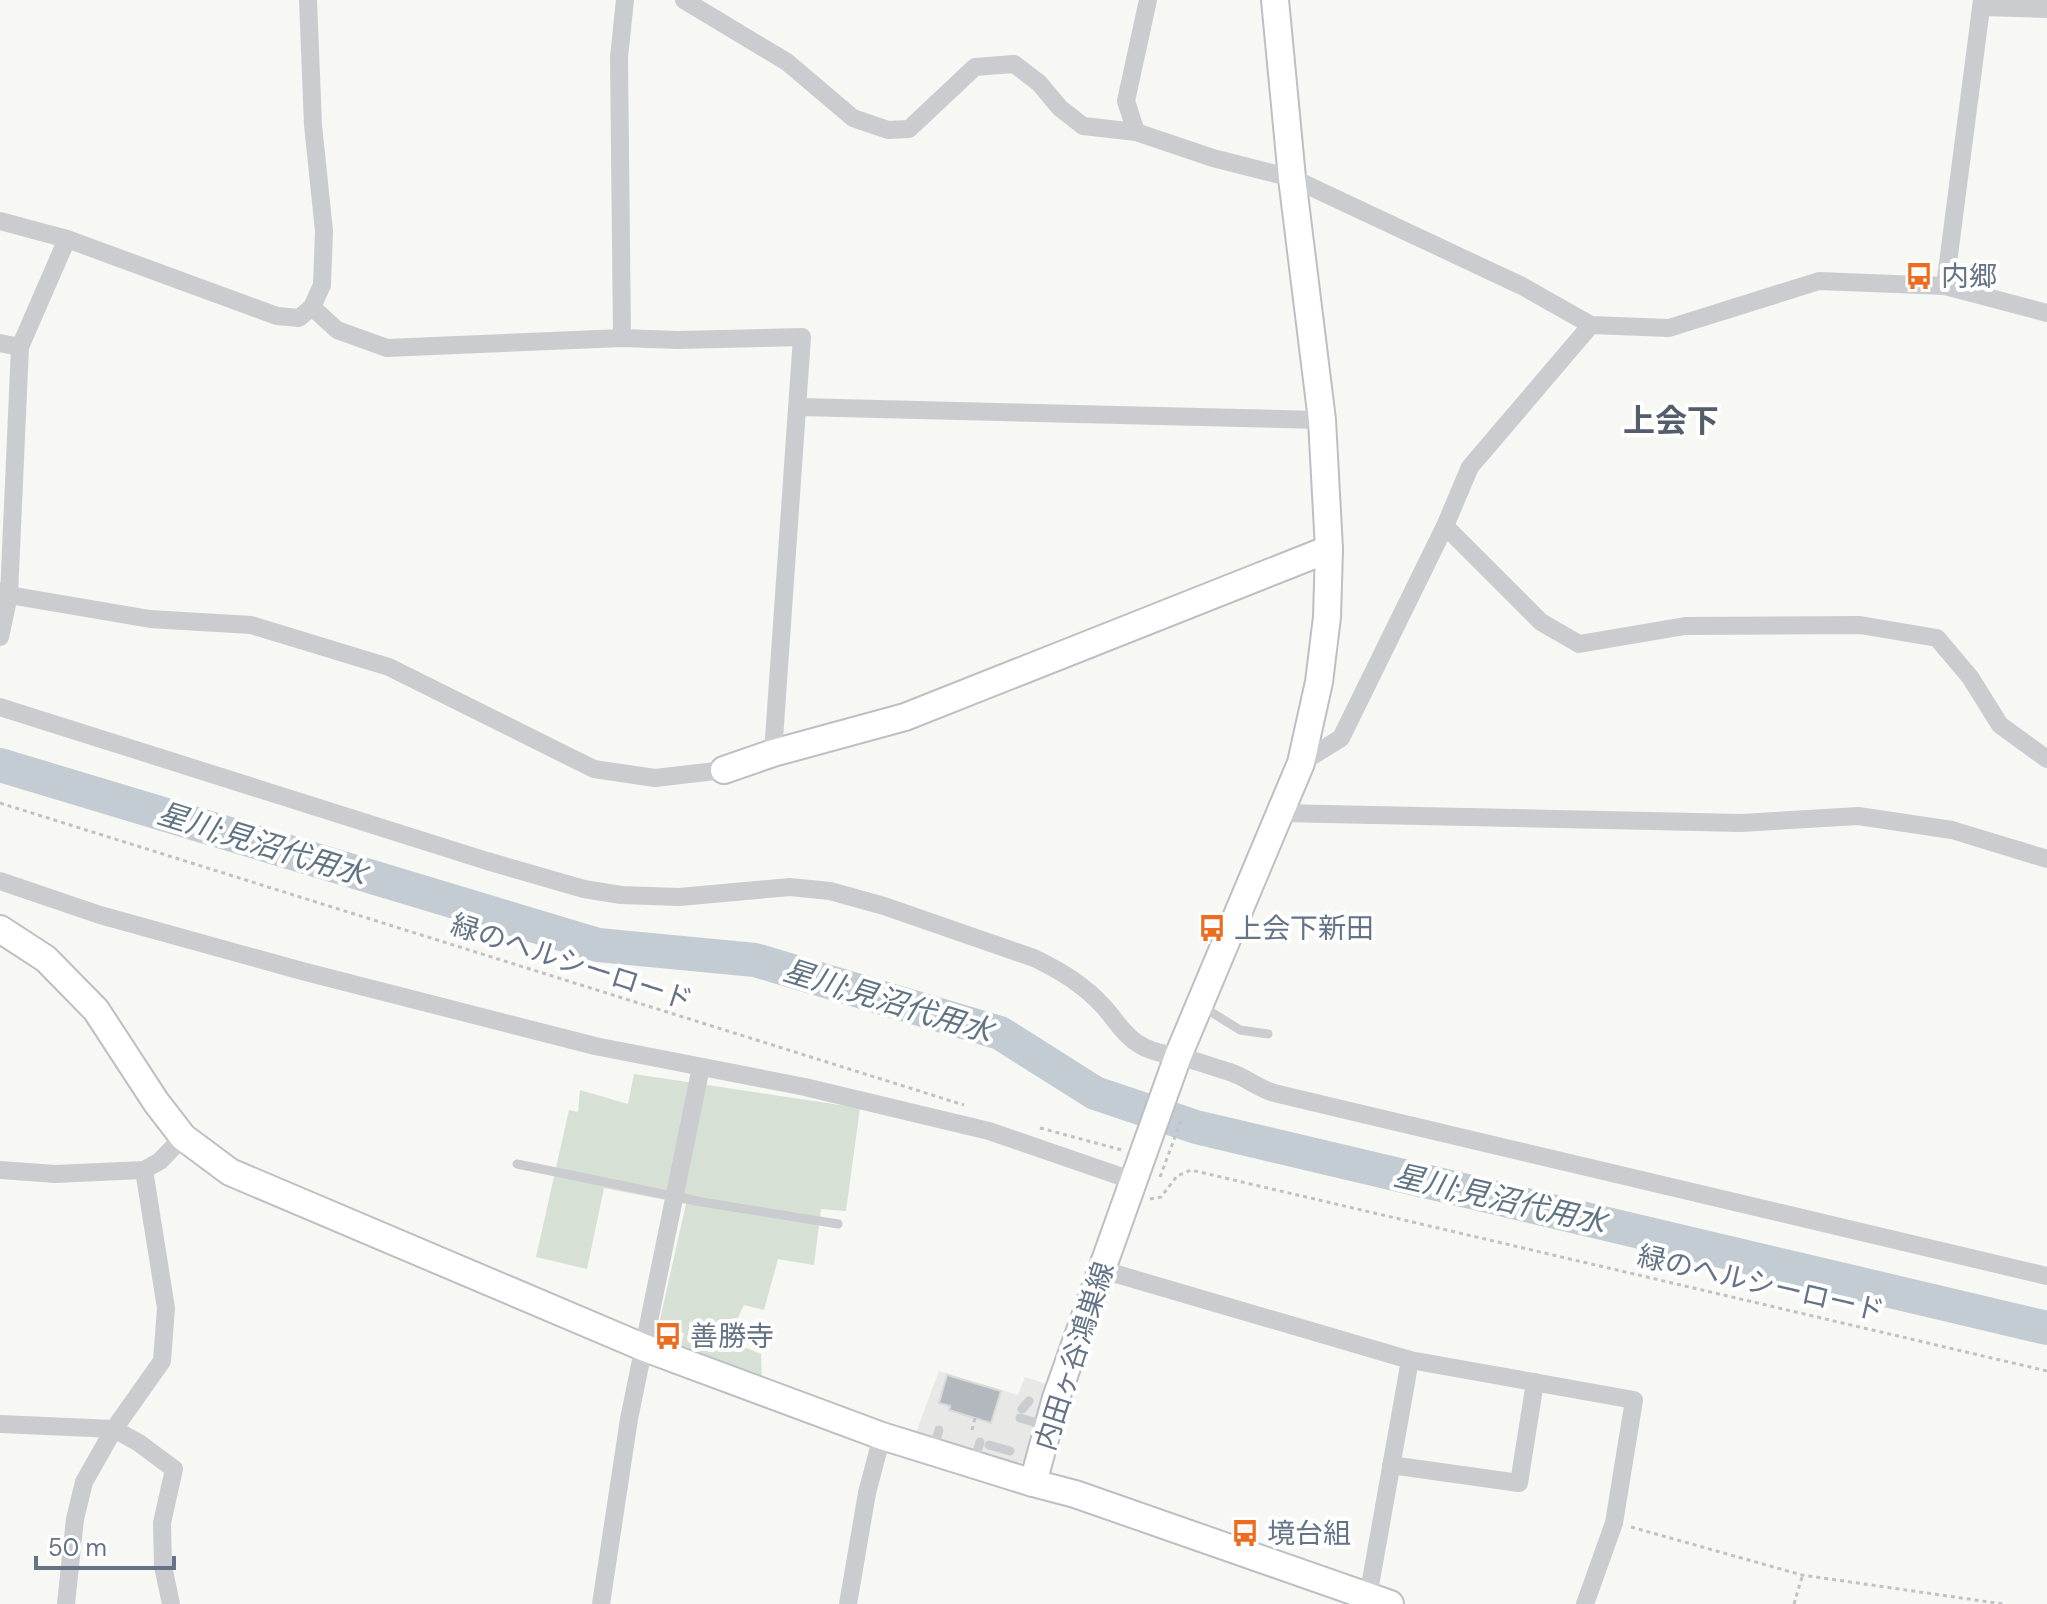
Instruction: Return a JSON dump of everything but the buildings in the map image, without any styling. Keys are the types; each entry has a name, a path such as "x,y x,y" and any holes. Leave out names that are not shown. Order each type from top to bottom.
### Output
{"main road":[{"name":"内田ヶ谷鴻巣線","path":"1275,0 1292,178 1322,420 1329,549 1327,617 1319,682 1301,763 1169,1083 1138,1150 1142,1190 1103,1270 1056,1398 1033,1483 1075,1494 1384,1602"},
{"path":"724,770 773,753 905,717 1329,549"},
{"path":"0,929 46,959 96,1010 156,1102 183,1137 230,1172 645,1348 882,1436 936,1441 981,1450 1033,1483"}],"street":[{"path":"0,221 67,239 277,316 299,318 312,307 322,285 324,231 313,125 308,0"},
{"path":"622,338 619,57 625,0"},
{"path":"684,0 787,62 853,118 888,130 909,129 975,67 1014,64 1039,83 1060,108 1083,126 1136,132 1213,158 1292,178 1522,286 1591,325 1669,328 1819,281 1945,286 2047,313"},
{"path":"1136,132 1126,101 1148,0"},
{"path":"1945,286 1981,3 2047,9"},
{"path":"0,637 20,347 67,239"},
{"path":"312,307 337,330 387,348 622,338 802,337 773,753"},
{"path":"1301,763 1341,738 1445,526 1470,467 1591,325"},
{"path":"0,343 20,347"},
{"path":"799,407 1322,420"},
{"path":"1445,526 1541,622 1579,644 1685,626 1860,625 1937,638 1970,677 2000,725 2047,759"},
{"path":"4,593 150,619 251,625 389,667 594,769 655,778 724,770"},
{"path":"0,707 584,889 621,895 679,897 790,887 851,895 1034,958 1056,969 1096,998 1130,1038 1141,1046 1234,1073 1254,1086 1274,1093 2047,1276"},
{"path":"1279,813 1741,823 1858,816 1952,830 2047,859"},
{"path":"0,881 100,915 302,971 595,1046 805,1087 989,1131 1142,1190"},
{"path":"601,1604 629,1419 701,1067"},
{"path":"0,1170 55,1174 144,1170 160,1161 183,1137"},
{"path":"66,1604 75,1519 84,1482 114,1429 162,1361 166,1308 144,1170"},
{"path":"1103,1270 1410,1360 1634,1400 1614,1523 1585,1604"},
{"path":"1384,1602 1391,1465 1410,1360"},
{"path":"1391,1465 1519,1483 1535,1382"},
{"path":"0,1424 114,1429 174,1469 162,1523 163,1566 171,1604"},
{"path":"848,1604 867,1493 882,1436"}],"lane":[{"path":"1200,1005 1240,1030 1268,1034"},
{"path":"517,1164 676,1197 838,1224"},
{"path":"1024,1409 1048,1426"},
{"path":"981,1450 1010,1451"}],"path":[{"name":"緑のヘルシーロード","path":"0,803 973,1107"},
{"path":"1037,1127 1138,1150"},
{"name":"緑のヘルシーロード","path":"1142,1190 1161,1197 1177,1176 1191,1170 2047,1371"},
{"path":"1614,1523 1802,1575 2003,1604"},
{"path":"1794,1604 1802,1575"}],"shaded area":[{"path":"634,1074 860,1108 846,1211 821,1209 814,1265 778,1259 764,1310 744,1305 727,1340 761,1354 762,1383 679,1351 684,1333 659,1324 686,1204 604,1188 587,1269 536,1257 569,1110 578,1112 580,1090 628,1104"},
{"path":"939,1371 1018,1395 1025,1377 1049,1385 1025,1460 1019,1466 915,1435"}],"waterway":[{"name":"星川;見沼代用水","path":"0,765 598,945 755,960 1000,1033 1095,1093 1196,1127 2047,1328"}],"place":[{"name":"内郷","path":"1919,276"},
{"name":"上会下新田","path":"1212,928"},
{"name":"善勝寺","path":"668,1336"},
{"name":"境台組","path":"1245,1533"}],"district":[{"name":"上会下","path":"1671,421"}]}
